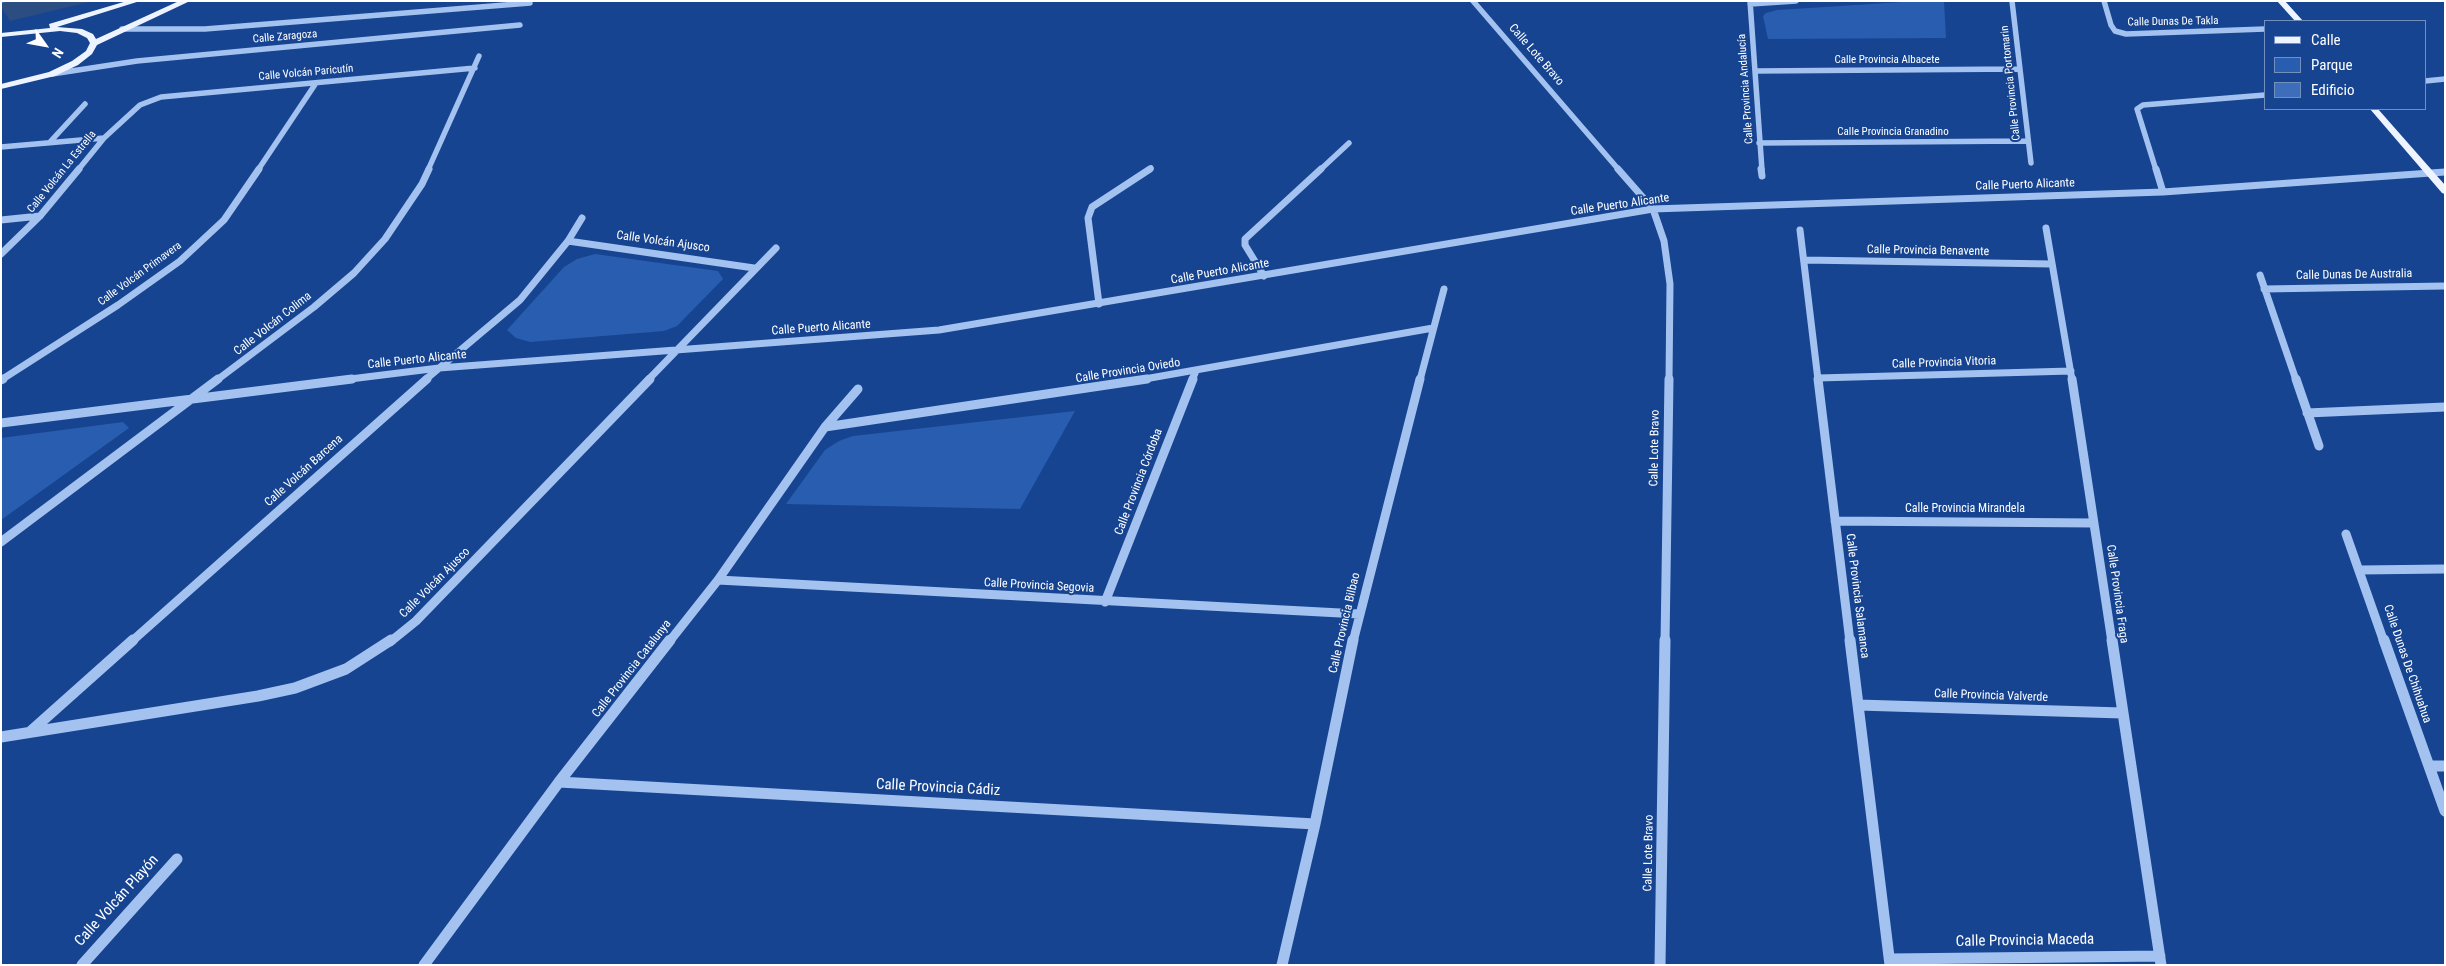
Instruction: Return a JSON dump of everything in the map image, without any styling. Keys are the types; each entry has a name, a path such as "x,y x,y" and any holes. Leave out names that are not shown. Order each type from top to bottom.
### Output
{"main road":[{"path":"1,35 38,30 136,1"},
{"path":"1,87 52,74 82,58 89,52 94,43 186,1"},
{"path":"2281,1 2299,20"},
{"path":"38,30 79,31 90,36 94,43"},
{"path":"2375,110 2445,192"}],"street":[{"path":"454,9 468,1"},
{"name":"Calle Lote Bravo","path":"1473,1 1653,209 1664,241 1670,284 1660,965"},
{"path":"1750,3 1796,1"},
{"name":"Calle Provincia Portomarin","path":"2012,1 2026,140 2031,163"},
{"name":"Calle Dunas De Takla","path":"2104,1 2111,25 2115,31 2126,34 2264,29"},
{"name":"Calle Zaragoza","path":"122,29 205,29 530,3"},
{"name":"Calle Provincia Andalucía","path":"1750,3 1762,176"},
{"name":"Calle Zaragoza","path":"52,74 137,61 520,25"},
{"name":"Calle Volcán Colima","path":"1,542 195,398 314,307 354,273 385,239 422,184 479,56"},
{"name":"Calle Volcán Paricutín","path":"140,104 161,97 182,94 474,68"},
{"name":"Calle Provincia Albacete","path":"1755,70 2019,69"},
{"path":"2426,81 2445,79"},
{"name":"Calle Volcán Primavera","path":"1,380 118,305 180,261 224,220 316,83"},
{"path":"2163,192 2137,109 2143,105 2264,95"},
{"path":"50,142 85,104"},
{"name":"Calle Volcán La Estrella","path":"1,254 40,216 104,138 140,104"},
{"path":"1,147 104,138"},
{"name":"Calle Provincia Granadino","path":"1759,143 2026,140"},
{"path":"1264,276 1245,245 1245,239 1349,143"},
{"path":"1098,304 1088,218 1092,208 1100,200 1151,168"},
{"name":"Calle Puerto Alicante","path":"1,423 438,368 939,330 1653,209 2163,192 2445,172"},
{"path":"1,220 40,216"},
{"name":"Calle Volcán Barcena","path":"30,732 438,368 520,300 568,241 582,218"},
{"name":"Calle Provincia Fraga","path":"2046,228 2071,371 2160,961"},
{"name":"Calle Provincia Salamanca","path":"1800,230 1890,962"},
{"name":"Calle Volcán Ajusco","path":"568,241 754,268"},
{"name":"Calle Volcán Ajusco","path":"1,736 258,696 295,688 346,669 384,646 416,622 676,349 754,268 776,248"},
{"name":"Calle Provincia Benavente","path":"1804,260 2052,264"},
{"path":"2260,275 2319,446"},
{"name":"Calle Dunas De Australia","path":"2264,289 2445,286"},
{"name":"Calle Provincia Bilbao","path":"1282,965 1315,824 1359,614 1444,289"},
{"name":"Calle Provincia Oviedo","path":"825,427 1029,398 1196,371 1433,328"},
{"name":"Calle Provincia Córdoba","path":"1105,602 1196,371"},
{"name":"Calle Provincia Vitoria","path":"1818,378 2071,371"},
{"name":"Calle Provincia Catalunya","path":"424,965 559,782 718,580 825,427 858,389"},
{"path":"2307,413 2445,407"},
{"name":"Calle Provincia Mirandela","path":"1835,521 2094,522"},
{"name":"Calle Dunas De Chihuahua","path":"2346,534 2445,811"},
{"path":"2360,570 2445,569"},
{"name":"Calle Provincia Segovia","path":"718,580 1359,614"},
{"name":"Calle Provincia Valverde","path":"1858,705 2122,712"},
{"path":"2428,766 2445,766"},
{"name":"Calle Provincia Cádiz","path":"559,782 1315,824"},
{"name":"Calle Volcán Playón","path":"81,964 177,859"},
{"name":"Calle Provincia Maceda","path":"1890,962 2160,961"}],"green space":[{"path":"1944,1 1946,38 1768,39 1763,16 1766,13 1777,10"},
{"path":"595,254 718,271 723,279 677,326 664,331 530,342 516,338 507,330 564,267 577,259"},
{"path":"1075,411 1020,509 786,504 825,450 839,441 853,436"},
{"path":"123,422 129,428 1,520 1,438"}],"building":[{"path":"1,1 12,1 1,4"}]}
